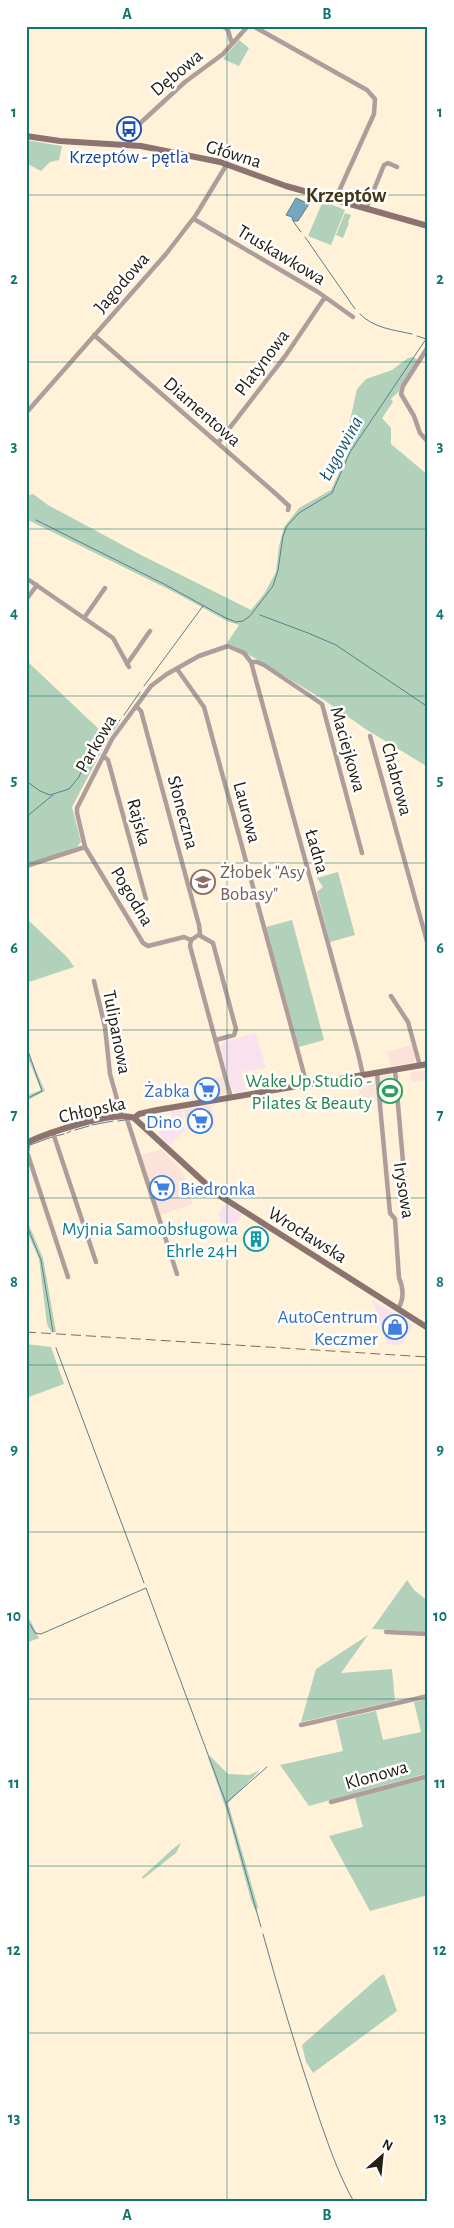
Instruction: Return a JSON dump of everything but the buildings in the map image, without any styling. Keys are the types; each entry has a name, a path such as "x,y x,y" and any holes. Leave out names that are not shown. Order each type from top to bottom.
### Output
{"street":[{"path":"222,26 228,30 232,44"},
{"name":"Dębowa","path":"130,144 130,134 136,127 232,44 248,26"},
{"path":"253,26 367,90 376,100 374,114 335,200"},
{"name":"Główna","path":"26,136 60,141 130,144 227,164 286,186 428,226"},
{"path":"366,209 384,165 388,163 397,167"},
{"name":"Jagodowa","path":"26,413 166,254 194,219 227,164"},
{"name":"Truskawkowa","path":"194,219 325,297 353,317"},
{"name":"Platynowa","path":"218,443 286,355 325,297"},
{"name":"Diamentowa","path":"94,335 289,506 288,510"},
{"path":"428,347 403,386 401,394 414,416 420,433 428,442"},
{"path":"26,578 113,638 128,666 150,631"},
{"path":"26,600 37,585"},
{"path":"84,618 105,588"},
{"name":"Parkowa","path":"85,847 77,808 103,756 151,686 177,668 208,652 228,646 244,653 251,662"},
{"name":"Maciejkowa","path":"251,662 264,665 322,704 362,853"},
{"name":"Ładna","path":"251,662 363,1076"},
{"name":"Laurowa","path":"177,668 204,707 307,1085"},
{"name":"Słoneczna","path":"136,706 141,711 176,838 199,926 199,935"},
{"name":"Chabrowa","path":"370,736 428,945"},
{"name":"Rajska","path":"103,756 108,760 146,899"},
{"path":"26,866 85,847"},
{"name":"Pogodna","path":"85,847 145,945 148,946 184,937 191,940"},
{"path":"216,1040 234,1035 236,1029 213,943 199,935 191,940 190,946 231,1098"},
{"name":"Tulipanowa","path":"94,981 105,1026 110,1074 177,1274"},
{"path":"392,996 408,1022 420,1066"},
{"name":"Chłopska","path":"68,1276 27,1152 27,1142 90,1122 124,1117 134,1118 141,1113 428,1064"},
{"path":"395,1070 405,1185"},
{"name":"Irysowa","path":"377,1073 390,1213 394,1219 399,1278 402,1284 403,1299 398,1309"},
{"name":"Wrocławska","path":"134,1118 216,1194 428,1328"},
{"path":"53,1133 96,1262"},
{"path":"386,1632 428,1634"},
{"path":"301,1725 428,1696"},
{"name":"Klonowa","path":"331,1802 428,1776"}],"shaded area":[{"path":"256,1033 266,1068 241,1072 246,1090 236,1092 232,1090 220,1047 223,1042"},
{"path":"412,1045 416,1059 413,1063 391,1066 387,1052"},
{"path":"428,1070 428,1080 411,1082 410,1073"},
{"path":"391,1075 394,1078 396,1103 382,1104 380,1077"},
{"path":"222,1076 227,1094 204,1098 199,1082"},
{"path":"372,1078 375,1081 377,1101 360,1103 358,1080"},
{"path":"211,1105 215,1126 188,1130 184,1109"},
{"path":"182,1110 185,1130 170,1145 158,1133 166,1126 173,1124 171,1111"},
{"path":"161,1149 182,1171 193,1204 160,1215 140,1155"},
{"path":"225,1204 242,1215 227,1238 218,1214"},
{"path":"255,1226 266,1234 258,1247 248,1241 245,1247 243,1246"},
{"path":"372,1300 413,1325 401,1345 387,1344"}],"green space":[{"path":"239,40 249,48 239,66 223,59"},
{"path":"26,140 62,146 59,160 50,162 41,171 26,163"},
{"path":"323,201 345,210 331,245 308,236"},
{"path":"345,213 351,215 348,222 346,221 349,223 343,238 336,235"},
{"path":"413,357 418,360 400,390 391,399 393,402 382,418 391,428 391,444 428,475 428,767 367,730 324,700 227,643 239,625 227,621 176,593 26,519 26,496 33,494 48,505 141,555 251,610 264,594 276,572 279,546 284,527 299,508 331,490 350,449 345,443 357,389 366,379 392,370 408,358"},
{"path":"26,660 105,735 115,721 119,724 109,737 72,807 81,842 77,847 26,865"},
{"path":"338,872 355,935 330,942 317,892 323,887 317,878"},
{"path":"26,918 67,957 74,967 26,983"},
{"path":"292,920 324,1040 299,1047 266,927"},
{"path":"26,1040 30,1057 45,1091 26,1101 26,1096 41,1090 28,1058"},
{"path":"26,1218 43,1258 56,1332 51,1332 47,1324 39,1259 26,1229"},
{"path":"26,1344 51,1347 64,1384 26,1398"},
{"path":"407,1580 414,1590 428,1601 428,1632 372,1629"},
{"path":"26,1612 39,1638 26,1643"},
{"path":"368,1635 341,1673 392,1669 395,1701 301,1722 316,1669"},
{"path":"428,1699 428,1773 309,1806 280,1765 343,1751 336,1720 376,1711 383,1740 421,1732 414,1702"},
{"path":"210,1756 228,1774 249,1775 260,1770 228,1803 258,1907 256,1912 227,1812 208,1757"},
{"path":"428,1777 428,1895 370,1911 329,1836 363,1827 355,1798"},
{"path":"181,1843 176,1853 143,1879 142,1877"},
{"path":"384,1974 397,2011 313,2073 306,2062 302,2045"}],"water":[{"path":"296,198 309,204 298,221 293,221 292,217 286,215"}],"waterway":[{"path":"383,26 385,28 387,26"},
{"path":"293,221 301,232"},
{"path":"305,237 355,309"},
{"path":"360,314 377,325 412,334"},
{"path":"417,336 426,339"},
{"name":"Ługowina","path":"36,520 164,584 226,618 236,622 243,621 250,616 273,586 278,570 283,536 287,526 299,513 332,493 350,452 428,336"},
{"name":"Ługowina","path":"144,686 203,606"},
{"path":"260,615 336,645 428,707"},
{"name":"Ługowina","path":"124,715 140,692"},
{"name":"Ługowina","path":"26,781 40,791 50,795 69,789 79,777 88,754 120,720"},
{"path":"26,817 53,795"},
{"path":"26,1045 42,1091 26,1099"},
{"path":"118,1121 125,1120"},
{"path":"92,1125 113,1121"},
{"path":"75,1130 89,1126"},
{"path":"67,1133 71,1131"},
{"path":"56,1136 64,1134"},
{"path":"30,1145 52,1137"},
{"path":"26,1224 41,1260 53,1332"},
{"path":"56,1348 144,1583"},
{"path":"30,1624 35,1633 41,1634 146,1588 226,1803 267,1767"},
{"path":"226,1803 261,1927"},
{"path":"263,1934 315,2106 337,2167 354,2202"}],"railway":[{"path":"26,1332 428,1357"}],"place":[{"name":"Krzeptów - pętla","path":"129,129"},
{"name":"Żłobek \"Asy Bobasy\"","path":"203,882"},
{"name":"Żabka","path":"207,1090"},
{"name":"Wake Up Studio - Pilates & Beauty","path":"390,1091"},
{"name":"Dino","path":"200,1121"},
{"name":"Biedronka","path":"162,1188"},
{"name":"Myjnia Samoobsługowa Ehrle 24H","path":"256,1239"},
{"name":"AutoCentrum Keczmer","path":"395,1327"}],"district":[{"name":"Krzeptów","path":"346,195"}]}
